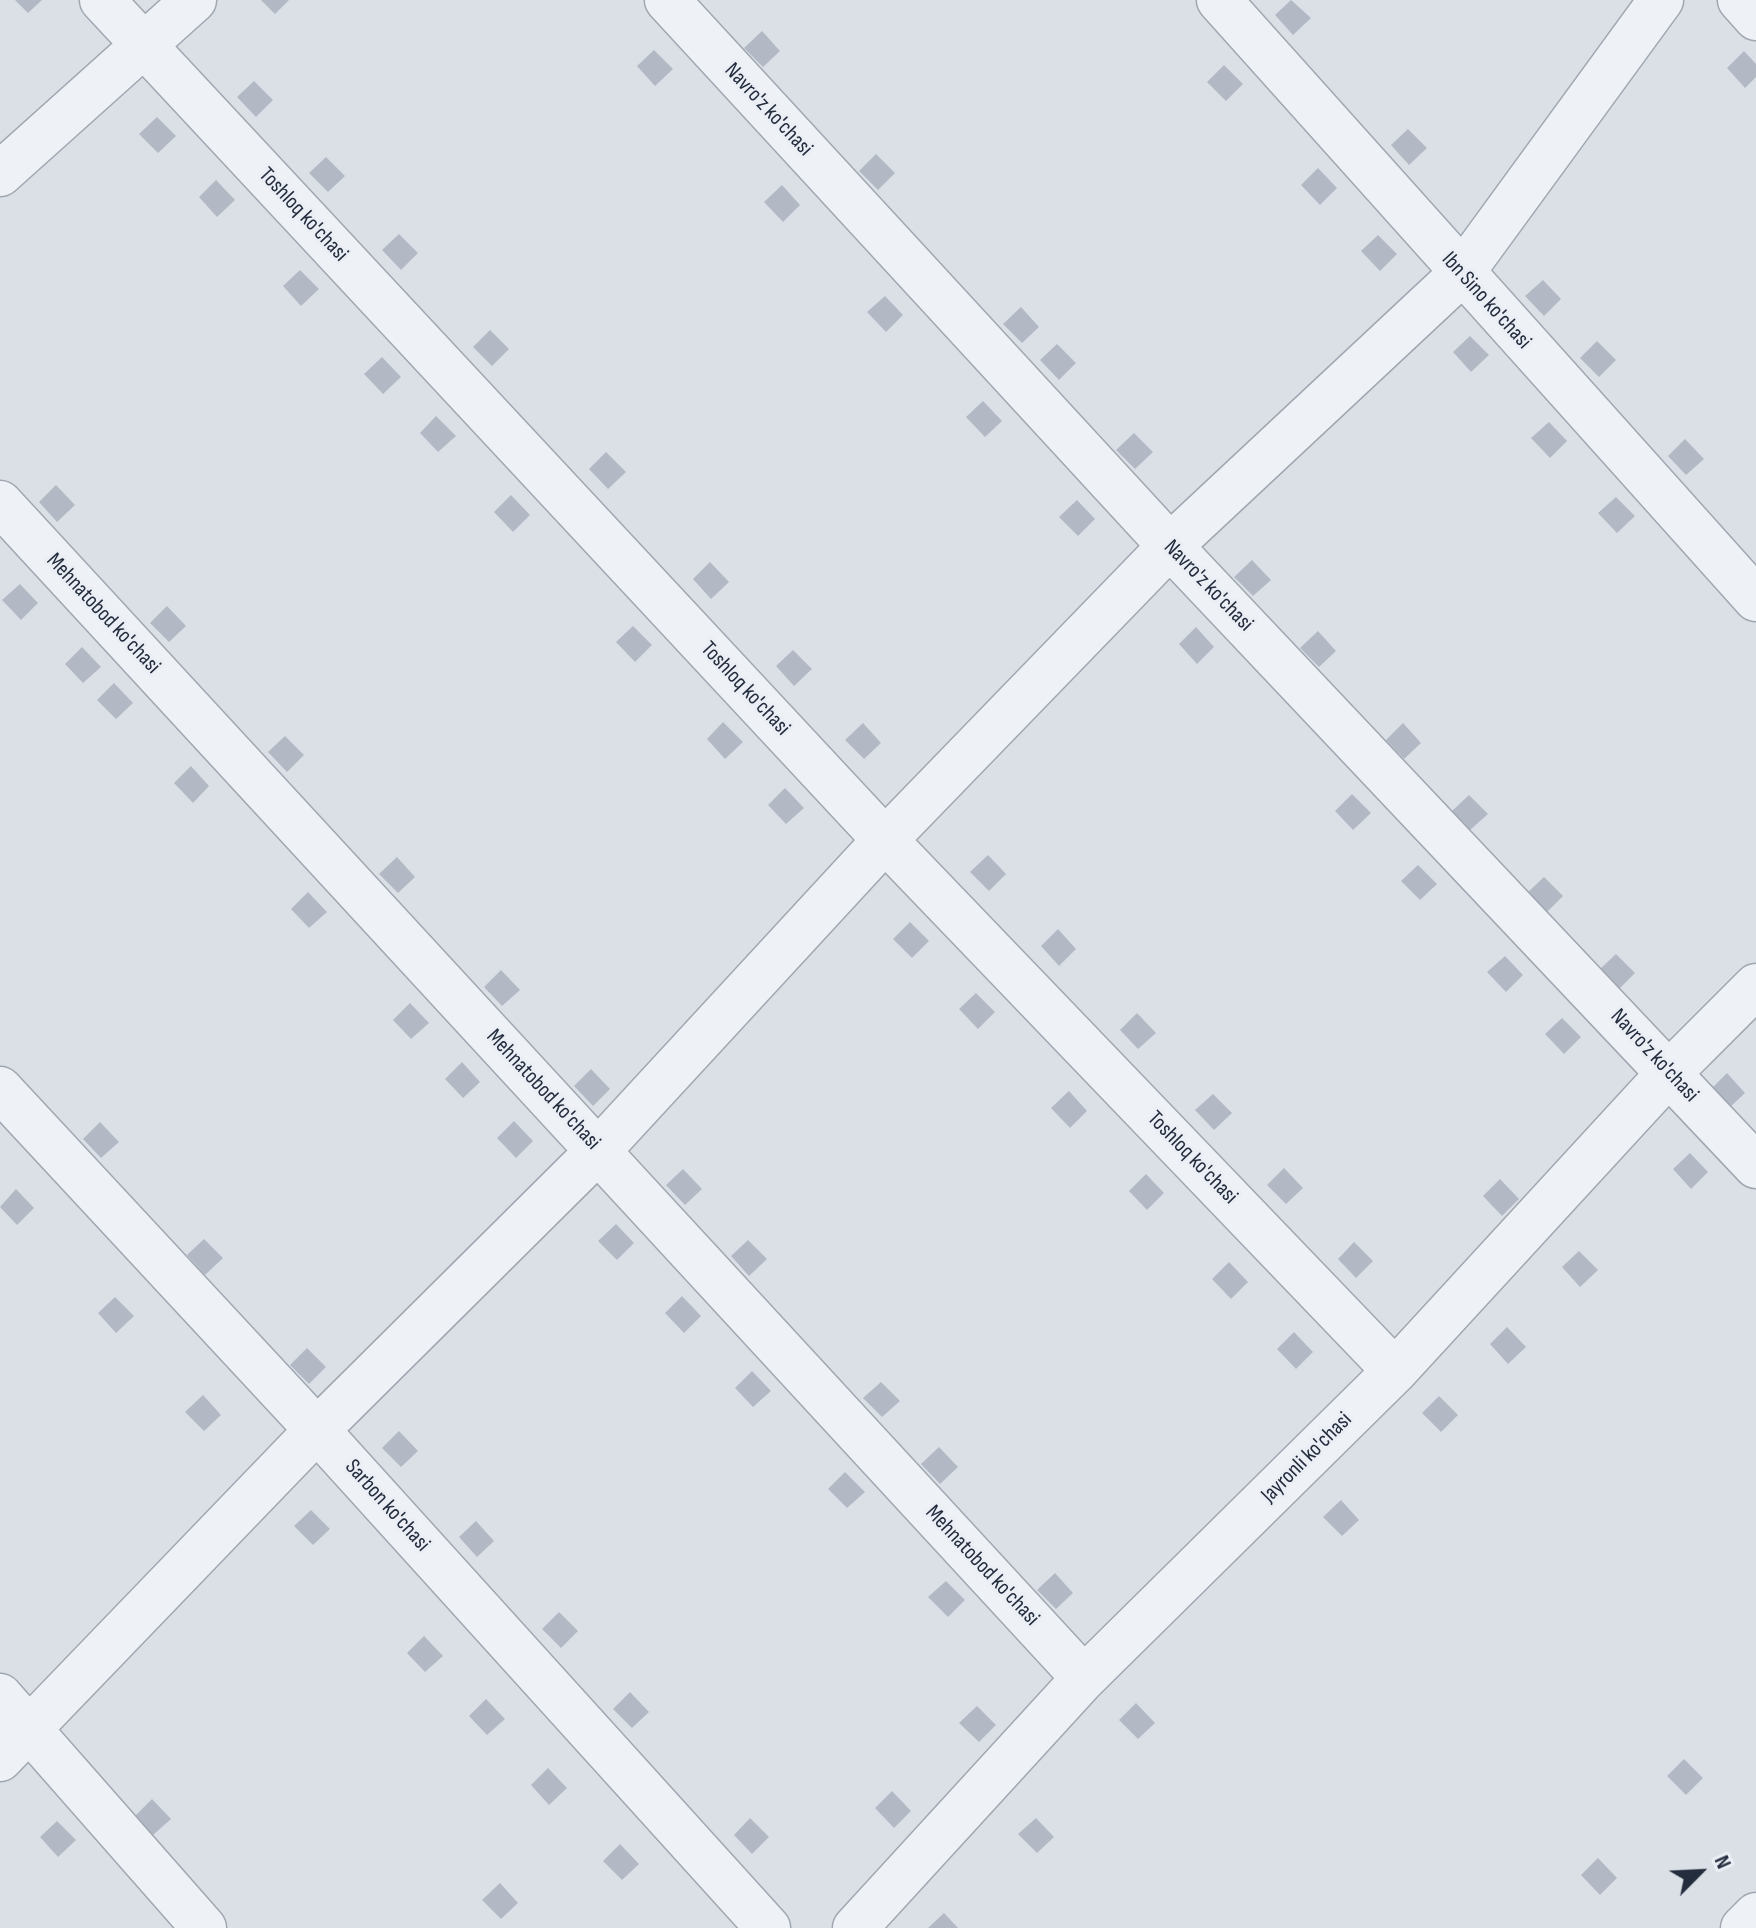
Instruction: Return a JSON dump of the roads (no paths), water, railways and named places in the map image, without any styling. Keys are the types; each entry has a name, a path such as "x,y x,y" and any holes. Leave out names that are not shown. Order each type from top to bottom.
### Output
{"street":[{"name":"Toshloq ko'chasi","path":"102,0 885,840 1395,1371"},
{"path":"0,174 194,0"},
{"name":"Navro'z ko'chasi","path":"667,0 1170,546 1756,1166"},
{"name":"Ibn Sino ko'chasi","path":"1219,0 1461,274 1756,599"},
{"path":"0,1759 317,1430 599,1150 885,840 1170,546 1461,274 1661,0"},
{"path":"1740,0 1756,18"},
{"name":"Mehnatobod ko'chasi","path":"0,503 1084,1678"},
{"name":"Jayronli ko'chasi","path":"855,1928 1084,1678 1395,1371 1670,1072 1756,986"},
{"name":"Sarbon ko'chasi","path":"0,1089 317,1430 768,1928"},
{"path":"0,1696 204,1928"},
{"path":"1743,1928 1756,1915"}]}
